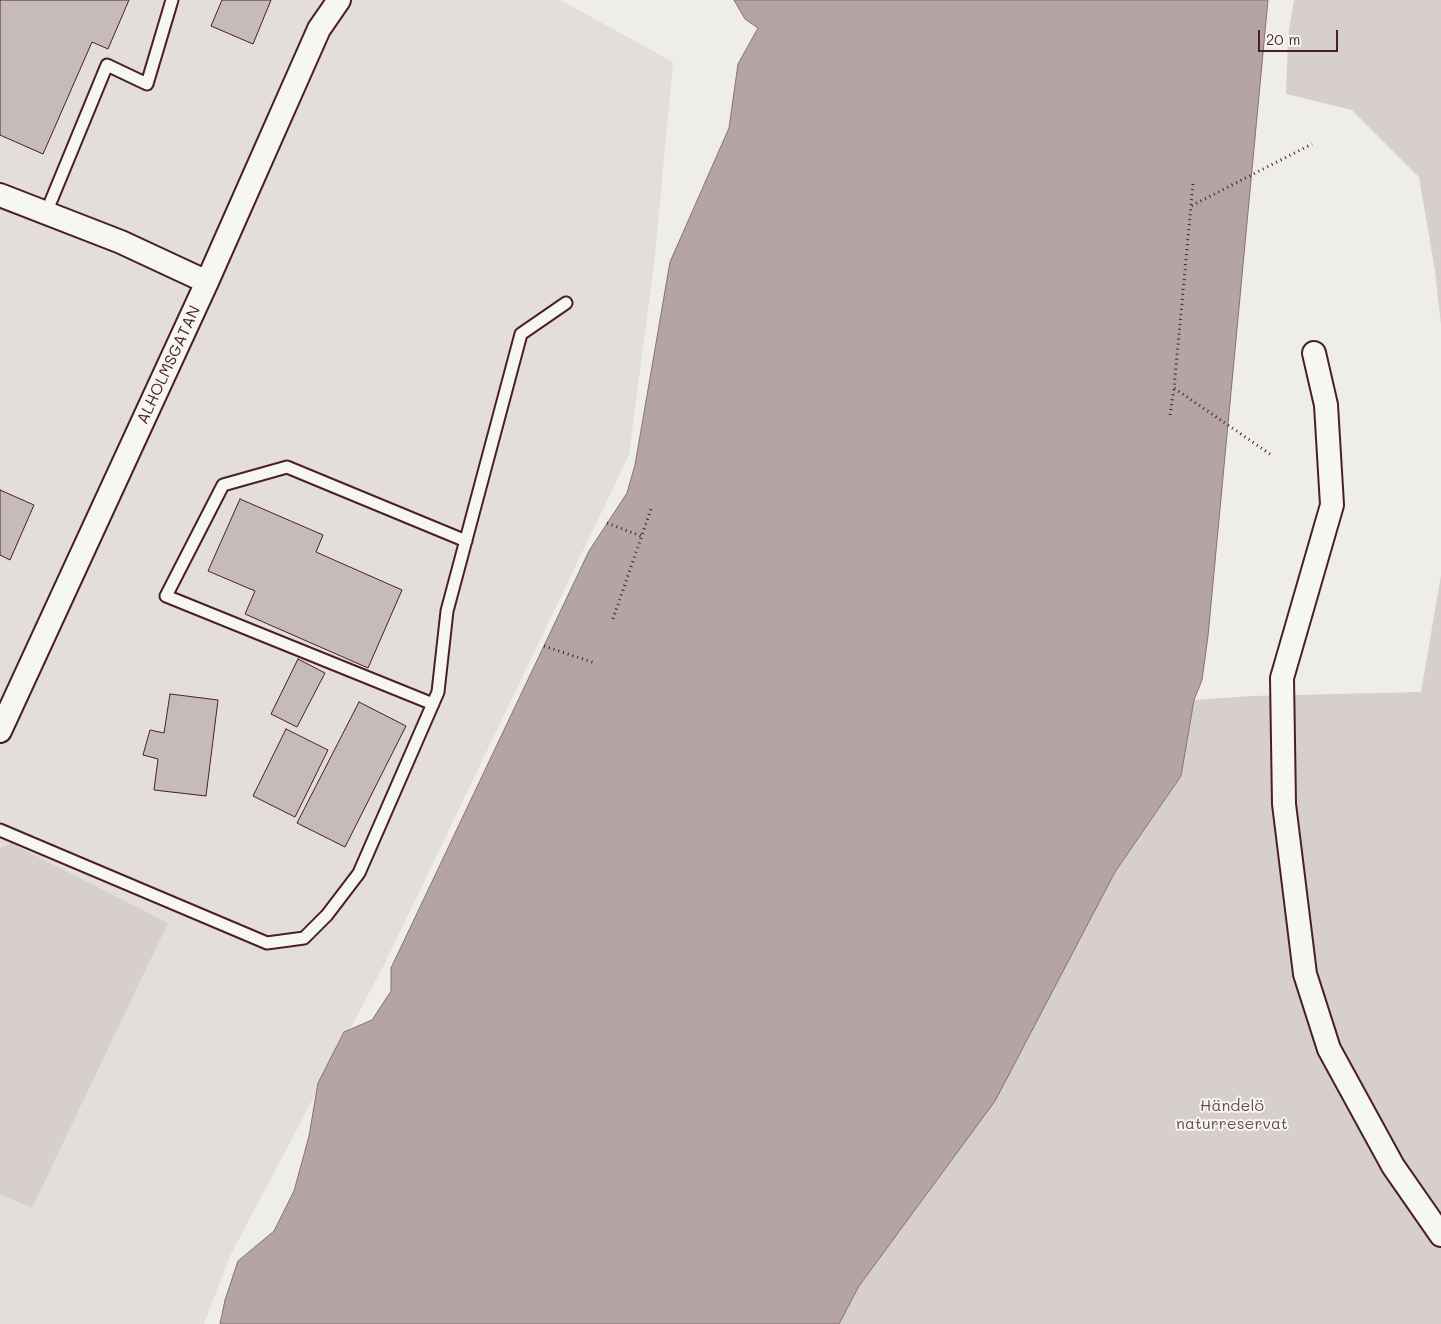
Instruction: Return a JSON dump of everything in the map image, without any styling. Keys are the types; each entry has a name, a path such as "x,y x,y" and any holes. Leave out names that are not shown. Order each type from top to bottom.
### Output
{"street":[{"name":"ALHOLMSGATAN","path":"0,731 207,282 318,29 339,0"},
{"path":"0,195 122,242 207,282"},
{"path":"1314,352 1326,405 1332,505 1282,678 1284,804 1305,974 1329,1049 1393,1166 1441,1235"}],"lane":[{"path":"46,213 108,65 147,84 172,0"},
{"path":"0,830 267,943 304,938 327,916 359,873 438,692 447,611 521,334 566,303"},
{"path":"433,704 166,596 223,485 287,467 466,541"}],"path":[{"path":"1191,206 1312,144"},
{"path":"1170,414 1194,184"},
{"path":"1174,388 1270,454"},
{"path":"612,619 651,509"},
{"path":"607,523 642,536"},
{"path":"544,646 595,663"}],"shaded area":[{"path":"0,0 560,0 673,62 655,256 629,455 386,961 230,1256 204,1324 0,1324 0,1195 31,1208 12,843 0,848"},
{"path":"734,0 1268,0 1208,636 1202,680 1194,700 1181,776 1115,872 995,1101 859,1286 839,1324 220,1324 225,1300 238,1261 274,1231 294,1191 309,1136 318,1083 344,1032 372,1020 391,991 391,968 589,551 627,493 635,465 670,262 729,128 738,64 758,28 745,19"}],"green space":[{"path":"1294,0 1441,0 1441,325 1435,271 1419,177 1352,110 1286,94 1288,36"},
{"name":"Händelö naturreservat","path":"1441,575 1441,1324 829,1324 1115,872 1181,776 1194,700 1251,696 1421,692"},
{"path":"11,843 168,923 32,1208 0,1195 0,848"}],"building":[{"path":"0,0 129,0 108,49 92,42 43,154 0,135"},
{"path":"222,0 271,0 253,44 211,26"},
{"path":"0,490 34,505 10,560 0,555"},
{"path":"240,499 323,535 316,552 402,590 368,668 245,614 255,591 208,571"},
{"path":"298,659 325,673 297,727 271,714"},
{"path":"170,694 218,700 206,796 154,790 158,759 143,755 150,730 164,733"},
{"path":"359,702 406,726 345,847 297,823"},
{"path":"286,729 328,750 295,817 253,796"}]}
